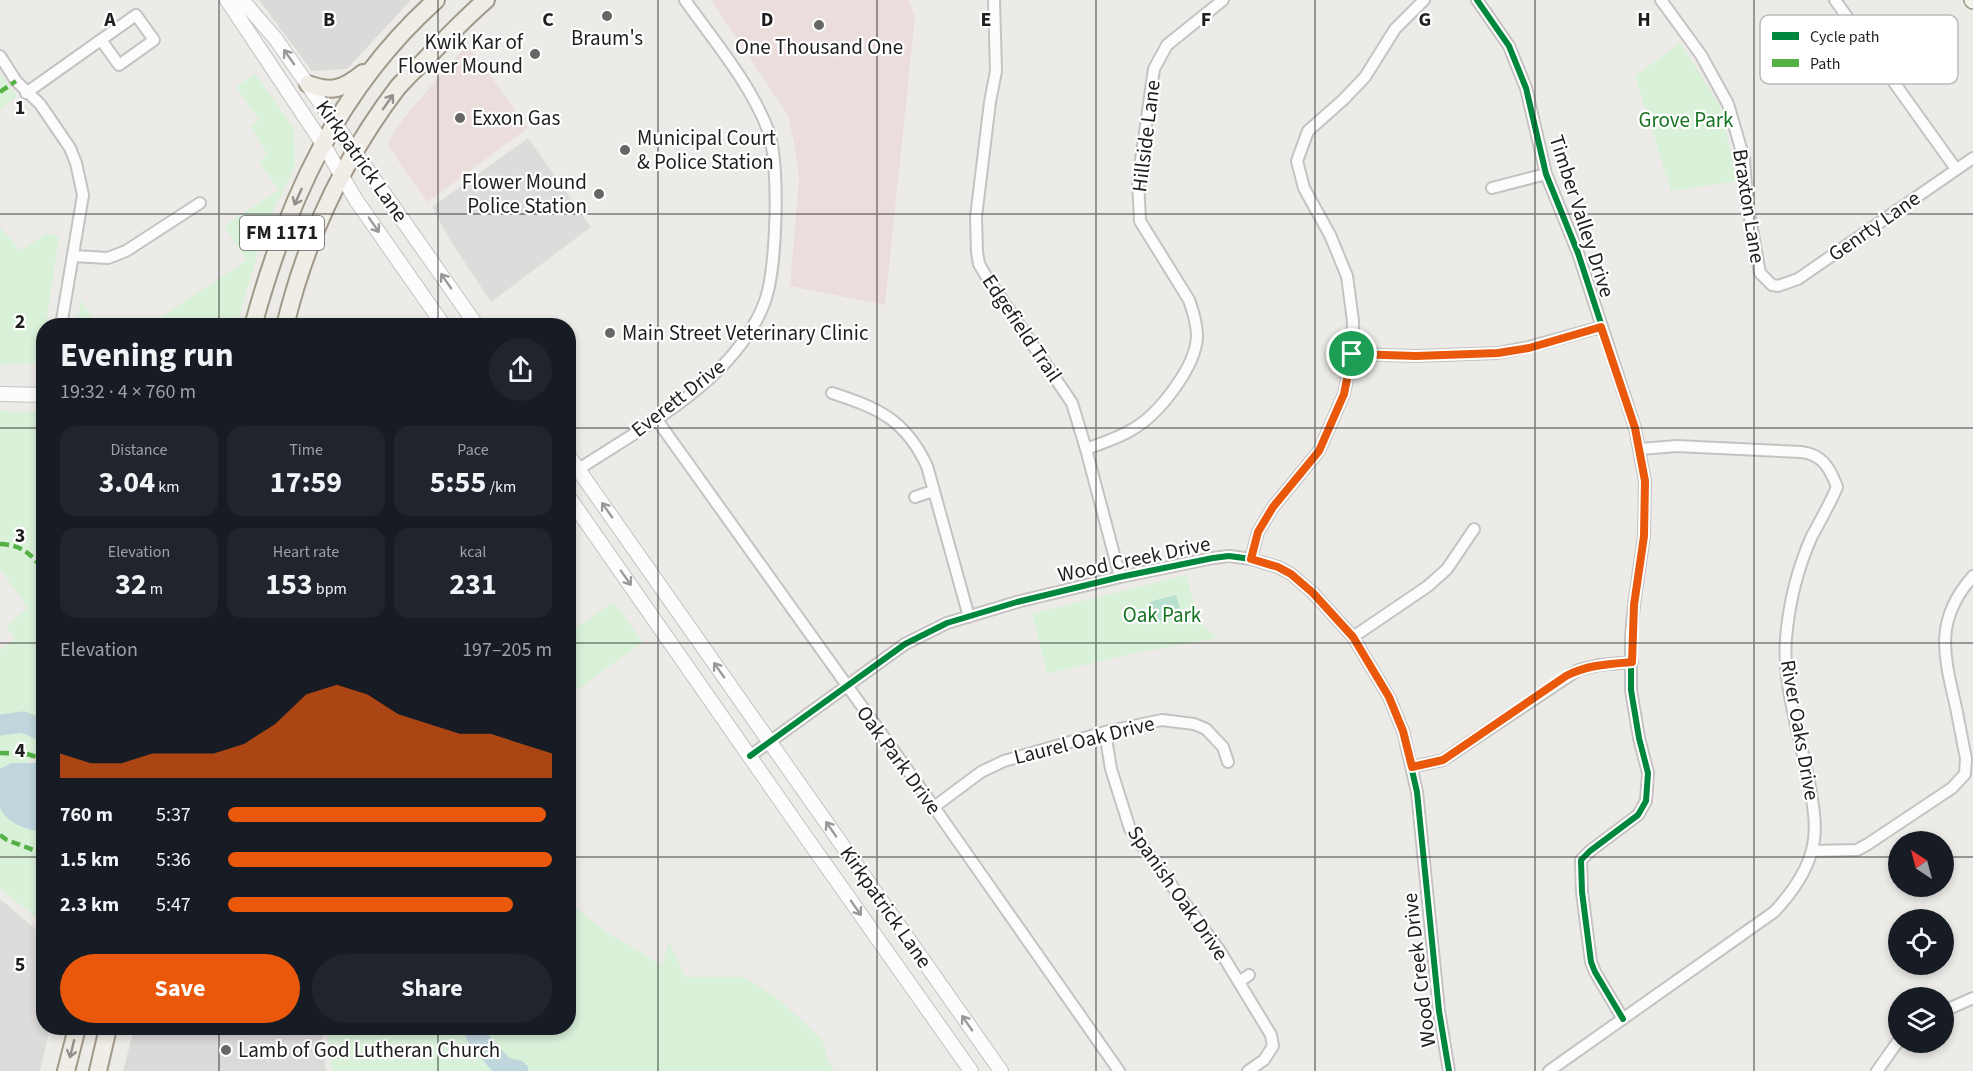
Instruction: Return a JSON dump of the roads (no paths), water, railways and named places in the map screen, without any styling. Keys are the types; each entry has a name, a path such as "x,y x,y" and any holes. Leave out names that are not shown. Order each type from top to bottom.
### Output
{"main road":[{"name":"FM 1171","path":"255,318 282,232 334,122 378,61 410,23 436,0"},
{"name":"FM 1171","path":"287,318 295,284 309,243 354,150 399,86 486,0"},
{"path":"308,84 323,90 338,88 350,83 378,61"},
{"path":"66,1071 75,1035"},
{"path":"98,1071 106,1035"}],"street":[{"name":"Kirkpatrick Lane","path":"227,0 323,144 356,200 438,318"},
{"name":"Kirkpatrick Lane","path":"242,0 275,38 471,318"},
{"name":"Everett Drive","path":"576,472 657,420 711,378 734,353 751,329 765,301 771,269 775,170 769,133 756,104 685,0"},
{"name":"Edgefield Trail","path":"994,0 996,71 976,217 976,252 979,264 986,276 1072,403 1120,577"},
{"name":"Hillside Lane","path":"1086,448 1122,435 1145,421 1168,396 1193,354 1197,336 1194,312 1190,300 1140,221 1138,181 1154,69 1167,45 1223,0"},
{"path":"1251,559 1258,532 1273,507 1319,451 1344,394 1352,354 1353,321 1347,276 1337,250 1304,188 1297,161 1308,131 1365,77 1395,29 1424,0"},
{"name":"Timber Valley Drive","path":"1477,0 1509,46 1526,87 1546,174 1578,253 1635,428 1645,481 1644,536 1634,605 1631,690 1648,773 1646,801 1638,815 1590,850 1581,860 1582,892 1591,962 1594,972 1623,1019"},
{"name":"Braxton Lane","path":"1661,0 1701,55 1728,104 1744,159 1747,202 1760,273 1772,285"},
{"path":"1835,0 1846,15"},
{"path":"27,93 101,40 136,15 154,40 119,65 101,40"},
{"path":"0,56 16,81 40,104 70,148 76,163 83,195 62,318"},
{"path":"1895,84 1956,170"},
{"name":"Genrty Lane","path":"1772,285 1778,286 1798,279 1973,158"},
{"path":"1492,188 1546,174"},
{"path":"73,256 108,258 126,251 200,203"},
{"path":"1352,354 1416,356 1498,353 1529,348 1601,327"},
{"path":"0,393 36,395"},
{"path":"832,393 860,402 891,417 921,453 927,466 969,617"},
{"name":"Oak Park Drive","path":"657,420 934,807 1119,1071"},
{"name":"River Oaks Drive","path":"1549,1071 1774,912 1793,890 1812,851 1815,832 1813,805 1787,675 1785,641 1789,610 1802,564 1812,537 1837,487 1830,469 1826,463 1812,453 1677,446 1640,448"},
{"name":"Kirkpatrick Lane","path":"576,476 770,742 1001,1071"},
{"path":"915,497 933,491"},
{"name":"Kirkpatrick Lane","path":"576,507 971,1071"},
{"path":"1353,637 1428,586 1447,569 1474,529"},
{"name":"Wood Creek Drive","path":"770,742 921,635 947,623 1017,602 1120,577 1213,558 1229,556 1251,559 1278,567 1291,574 1313,593 1353,637 1389,697 1403,731 1412,767 1439,1011 1449,1071"},
{"path":"1812,851 1857,850 1952,788 1965,774 1967,740 1945,661 1945,632 1957,598 1973,576"},
{"path":"1412,767 1443,760 1578,670 1599,665 1632,662"},
{"name":"Laurel Oak Drive","path":"934,807 981,772 1004,761 1105,732 1162,720 1194,724 1206,729 1223,747 1228,762"},
{"name":"Spanish Oak Drive","path":"1105,732 1111,769 1130,829 1220,951 1271,1035 1273,1046 1264,1060 1248,1071"},
{"path":"750,756 770,742"},
{"name":"Spanish Oak Drive","path":"1239,982 1249,975"},
{"path":"1954,1007 1973,998"},
{"path":"1876,1071 1889,1053"}],"water":[{"path":"11,763 36,763 36,831 12,822 3,813 0,807 0,769"}],"waterway":[{"path":"0,725 23,722 36,728"},
{"path":"476,1035 503,1067 518,1071"}],"place":[{"name":"Braum's","path":"607,16"},
{"name":"One Thousand One","path":"819,25"},
{"name":"Kwik Kar of Flower Mound","path":"535,54"},
{"name":"Exxon Gas","path":"460,118"},
{"name":"Municipal Court & Police Station","path":"625,150"},
{"name":"Flower Mound Police Station","path":"599,194"},
{"name":"Main Street Veterinary Clinic","path":"610,333"},
{"name":"Lamb of God Lutheran Church","path":"226,1050"}],"park label":[{"name":"Grove Park","path":"1686,120"},
{"name":"Oak Park","path":"1162,615"}]}
